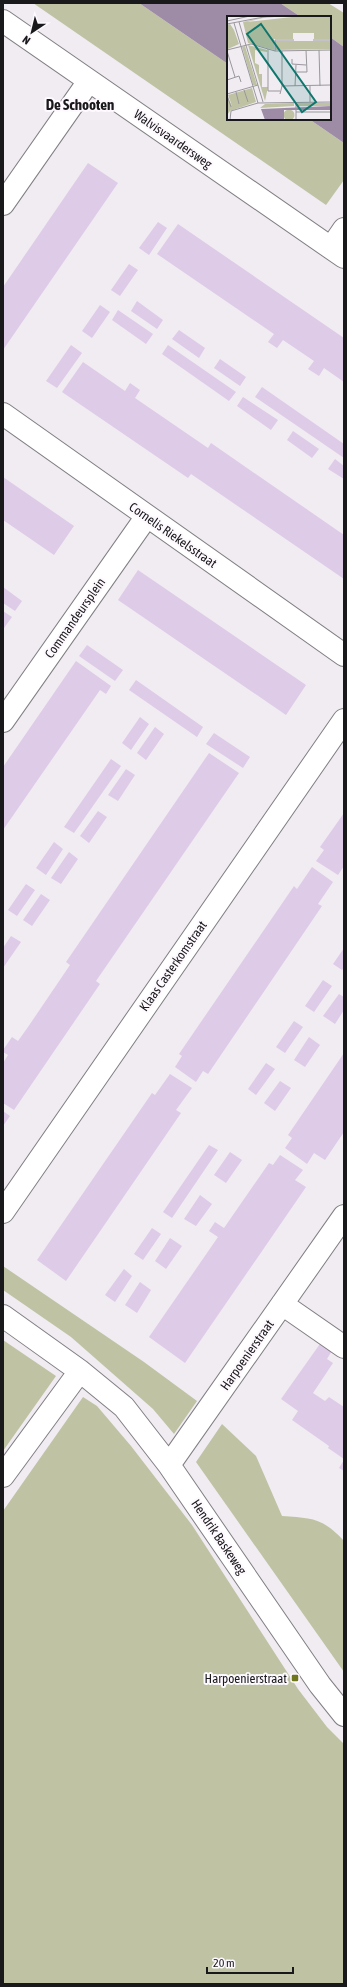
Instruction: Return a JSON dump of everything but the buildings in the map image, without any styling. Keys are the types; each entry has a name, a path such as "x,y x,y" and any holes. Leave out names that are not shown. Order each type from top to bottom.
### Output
{"street":[{"name":"Walvisvaardersweg","path":"3,21 337,253"},
{"path":"3,204 89,81"},
{"path":"337,253 344,229"},
{"name":"Cornelis Riekelsstraat","path":"3,414 344,655"},
{"name":"Commandeursplein","path":"3,721 148,516"},
{"name":"Klaas Casterkomstraat","path":"3,1212 344,720"},
{"name":"Harpoenierstraat","path":"169,1465 344,1216"},
{"path":"282,1304 344,1348"},
{"name":"Hendrik Baskeweg","path":"3,1316 80,1371 124,1407 169,1465 320,1684 344,1716"},
{"path":"3,1476 80,1371"}],"green space":[{"path":"33,3 139,3 227,63 227,120 310,120 344,143 344,180 326,205"},
{"path":"280,3 328,3 344,13 344,47 331,38 331,16 300,16"},
{"path":"3,1266 144,1362 197,1401 174,1434 153,1409 71,1337 3,1290"},
{"path":"3,1340 56,1376 3,1451"},
{"path":"83,1397 97,1406 131,1446 192,1525 298,1689 327,1727 344,1744 344,1984 3,1984 3,1511"},
{"path":"222,1424 256,1456 282,1516 316,1521 337,1533 344,1541 344,1672 196,1462"}],"shaded area":[{"path":"139,3 280,3 300,16 227,16 227,63"},
{"path":"331,38 344,47 344,143 310,120 331,120"}],"place":[{"name":"Harpoenierstraat","path":"295,1678"}],"district":[{"name":"De Schooten","path":"80,104"}]}
